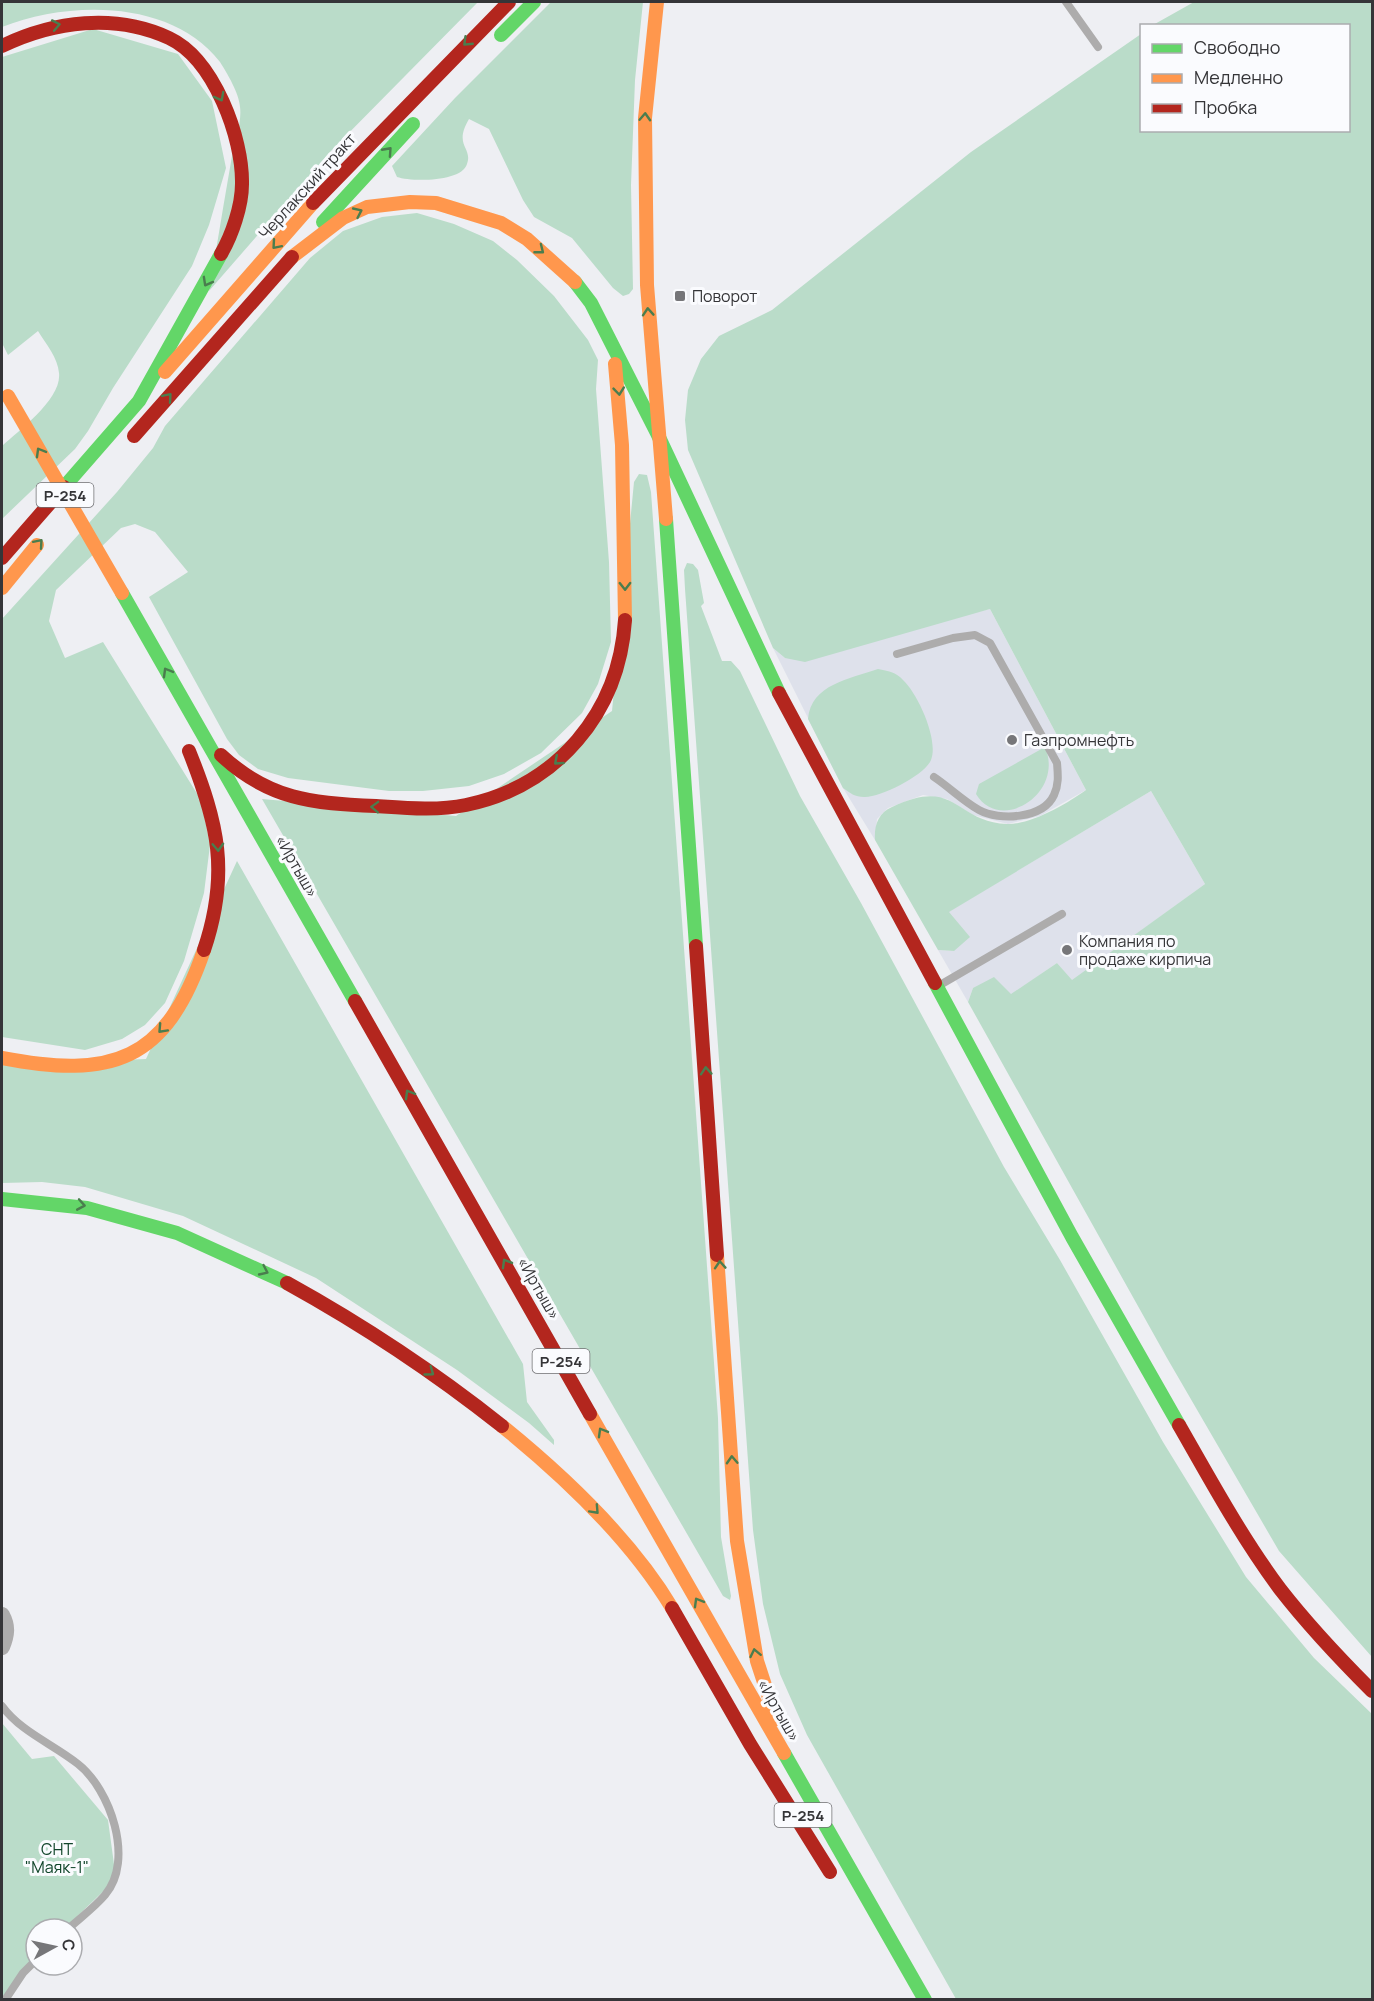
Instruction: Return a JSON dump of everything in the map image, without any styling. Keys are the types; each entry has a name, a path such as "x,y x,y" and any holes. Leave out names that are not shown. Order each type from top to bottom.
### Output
{"main road":[{"name":"Черлакский тракт","path":"139,401 331,184 509,2"},
{"path":"494,42 534,2"},
{"path":"657,2 645,118 646,285 673,604 736,1531 757,1661 773,1712 790,1750 858,1870 918,1996"},
{"path":"2,46 33,31 78,22 119,24 152,31 171,39 200,64 221,97 229,116 240,159 242,184 233,226 213,272 139,401 2,558"},
{"path":"123,448 292,256 421,116"},
{"path":"292,256 344,218 367,207 410,202 455,207 501,223 550,257 591,303 609,334 657,433 779,694 1072,1237 1224,1504 1280,1588 1337,1656 1372,1691"},
{"path":"195,723 214,748 248,780 276,794 335,805 424,809 467,804 513,790 534,779 567,753 597,720 607,701 622,652 624,630 622,419 609,334"},
{"name":"«Иртыш»","path":"5,390 918,1996"},
{"name":"Р-254","path":"42,496 58,517 85,492"},
{"path":"2,551 25,531"},
{"path":"2,588 46,536"},
{"path":"2,1058 78,1068 114,1062 131,1054 152,1039 182,1002 200,959 210,927 218,875 219,844 214,820 186,746 224,813"},
{"path":"2,1199 29,1198 90,1207 170,1232 247,1263 353,1320 422,1367 518,1438 590,1504 653,1578 794,1818 837,1884"},
{"name":"«Иртыш»","path":"649,1551 881,1949 918,1996"},
{"path":"869,1930 881,1949"}],"street":[{"path":"2,1615 6,1625 2,1647"}],"lane":[{"path":"1066,2 1098,47"},
{"path":"897,654 975,635 990,643 1057,764 1059,781 1053,798 1033,812 1007,818 980,810 934,777"},
{"path":"937,986 1062,914"},
{"path":"2,1706 27,1731 44,1739 80,1766 104,1793 113,1822 119,1863 116,1876 106,1894 81,1917"},
{"path":"5,2000 24,1972"}],"shaded area":[{"path":"990,609 1086,790 1040,816 1008,824 973,815 947,799 923,795 888,808 877,819 875,840 843,788 773,648 785,658"},
{"path":"1151,791 1205,884 1072,981 1057,963 1011,995 973,988 968,1002 938,950 954,951 948,912"}],"green space":[{"path":"2,2 478,2 330,152 209,291 240,113 235,90 220,62 200,42 175,27 148,17 119,11 58,12 2,27"},
{"path":"551,2 643,2 635,80 631,185 633,289 629,294 623,296 613,288 572,238 534,217 523,200 489,129 469,119 463,135 468,154 467,164 456,174 436,179 404,179 397,177 392,166 455,98"},
{"path":"1194,2 1372,2 1372,1657 1279,1551 1167,1358 968,1002 973,988 994,977 1011,994 1057,963 1072,980 1205,884 1151,791 949,912 970,937 954,951 938,950 875,840 876,825 880,816 892,807 913,799 930,796 943,798 989,821 1017,823 1049,812 1086,790 990,609 805,662 785,658 773,648 688,450 685,420 688,390 701,359 719,336 772,310 971,152 1140,35 1140,132 1350,132 1350,24 1155,24"},
{"path":"93,29 178,54 212,101 226,168 209,225 192,266 88,431 75,449 2,519 2,446 47,403 58,383 59,373 54,357 38,331 8,355 2,343 2,57"},
{"path":"417,213 454,224 493,241 517,260 554,296 588,340 598,360 596,389 609,562 611,642 598,684 582,713 541,753 504,774 469,786 423,791 389,791 288,778 258,769 239,755 227,739 149,597 188,572 155,532 135,524 121,528 56,590 49,621 65,658 103,642 201,800 210,845 204,893 184,961 165,1003 145,1025 122,1039 85,1050 2,1037 2,619 117,492 153,448 165,426 310,258 343,231 382,217"},
{"path":"639,474 647,475 651,492 718,1418 721,1537 730,1600 723,1596 262,799 456,816 612,711 634,482"},
{"path":"687,563 693,564 698,570 704,603 701,606 722,661 731,661 740,671 800,796 861,903 1004,1167 1060,1260 1163,1442 1246,1577 1314,1658 1372,1714 1372,1999 956,1999 807,1735 780,1674 763,1604 753,1530 685,589 684,570"},
{"path":"878,669 898,675 909,687 926,718 933,751 927,766 911,779 880,794 861,797 843,788 808,719 811,707 824,690 844,680"},
{"path":"1045,747 1049,764 1046,780 1038,793 1027,803 1014,809 1000,810 987,805 976,794 979,784"},
{"path":"237,861 523,1364 527,1402 554,1440 554,1445 529,1423 457,1370 316,1278 183,1216 85,1187 42,1182 2,1183 2,1065 146,1059"},
{"name":"СНТ \"Маяк-1\"","path":"2,1723 32,1759 54,1756 108,1820 116,1879 76,1917 24,1917 24,1971 2,1998"}],"traffic: fast":[{"path":"501,35 534,2"},
{"path":"323,222 413,124"},
{"path":"64,487 139,401 221,254"},
{"path":"575,282 591,303 657,433 779,693"},
{"path":"666,519 696,946"},
{"path":"122,593 355,1001"},
{"path":"935,983 1072,1237 1179,1425"},
{"path":"2,1199 87,1208 177,1233 287,1283"},
{"path":"784,1753 925,2000"}],"traffic: slow":[{"path":"657,2 645,118 647,285 666,519"},
{"path":"292,257 343,218 367,207 410,202 436,203 501,223 527,239 575,282"},
{"path":"165,372 313,203"},
{"path":"615,364 622,445 625,620"},
{"path":"8,396 122,593"},
{"path":"2,588 37,545"},
{"path":"2,1058 75,1066 104,1063 130,1054 152,1039 172,1017 189,988 204,950"},
{"path":"717,1255 737,1541 757,1661 776,1719"},
{"path":"590,1414 784,1753"},
{"path":"502,1426 549,1466 595,1510 637,1557 672,1608"}],"traffic: jam":[{"path":"313,203 509,2"},
{"path":"2,46 22,37 63,26 106,23 148,30 169,38 185,48 200,63 223,102 231,123 241,165 242,193 238,211 221,254"},
{"path":"134,436 292,257"},
{"path":"2,558 64,487"},
{"path":"221,755 256,781 274,790 312,801 432,808 466,805 499,795 528,781 555,763 577,740 596,714 610,685 620,654 625,620"},
{"path":"779,693 935,983"},
{"path":"189,751 207,802 217,849 217,897 204,950"},
{"path":"696,946 717,1255"},
{"path":"355,1001 590,1414"},
{"path":"287,1283 398,1350 502,1426"},
{"path":"1179,1425 1266,1570 1302,1616 1372,1691"},
{"path":"672,1608 750,1744 830,1872"}],"place":[{"name":"Поворот","path":"680,296"},
{"name":"Газпромнефть","path":"1012,740"},
{"name":"Компания по продаже кирпича","path":"1067,950"}]}
